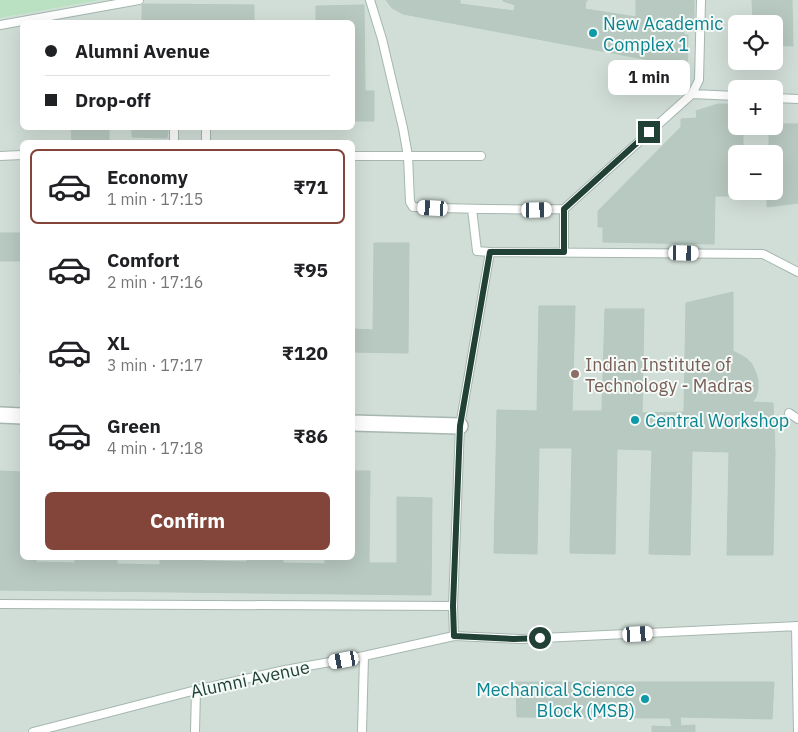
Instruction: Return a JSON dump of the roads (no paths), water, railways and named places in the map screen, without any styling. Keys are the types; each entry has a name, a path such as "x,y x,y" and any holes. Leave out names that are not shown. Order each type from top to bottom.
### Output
{"street":[{"path":"0,415 20,416"},
{"path":"355,424 460,426"}],"lane":[{"path":"28,20 138,0"},
{"path":"370,0 382,39 408,156 410,202 414,207 472,209 564,209 692,94 699,80 702,0"},
{"path":"0,25 20,21"},
{"path":"692,94 728,96"},
{"path":"783,98 798,99"},
{"path":"0,156 20,155"},
{"path":"355,156 481,156"},
{"path":"472,209 478,251 764,254 798,272"},
{"path":"564,209 564,252"},
{"path":"454,636 453,606 460,426 490,252"},
{"path":"789,413 798,419"},
{"path":"0,604 453,606"},
{"path":"797,626 798,732"},
{"name":"Alumni Avenue","path":"33,732 196,690 454,636 520,639 797,626"},
{"path":"362,732 364,656"},
{"path":"195,732 196,690"}],"place":[{"name":"New Academic Complex 1","path":"593,33"},
{"name":"Indian Institute of Technology - Madras","path":"575,374"},
{"name":"Central Workshop","path":"635,420"},
{"name":"Mechanical Science Block (MSB)","path":"645,699"}]}
